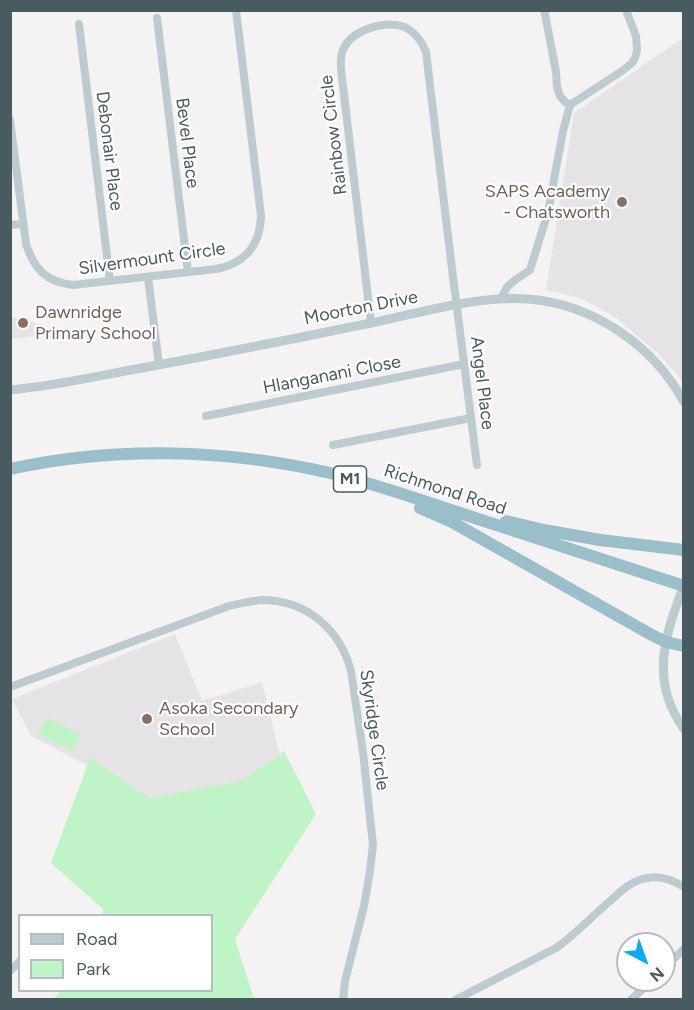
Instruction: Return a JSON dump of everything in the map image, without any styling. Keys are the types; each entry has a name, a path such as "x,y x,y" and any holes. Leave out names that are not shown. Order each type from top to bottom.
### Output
{"highway":[{"name":"Richmond Road","path":"10,469 123,454 202,455 277,463 330,473 681,585"},
{"path":"330,473 452,522 666,642 684,646"},
{"path":"434,505 544,530 600,540 684,550"}],"street":[{"name":"Silvermount Circle","path":"10,120 26,244 36,266 48,277 63,284 73,285 216,269 235,263 249,252 257,238 261,216 236,10"},
{"path":"544,10 557,87 560,96 570,105"},
{"path":"501,300 507,287 530,270 548,212 563,130 570,105 622,71 635,58 636,36 626,10"},
{"name":"Bevel Place","path":"157,18 188,272"},
{"name":"Debonair Place","path":"79,24 110,281"},
{"name":"Rainbow Circle","path":"371,323 341,57 343,50 354,36 378,27 397,26 410,30 419,39 426,52 457,305"},
{"path":"10,225 23,224"},
{"path":"148,278 159,365"},
{"name":"Moorton Drive","path":"10,390 159,365 457,305 529,299 573,308 614,328 648,353 671,381 684,402"},
{"name":"Angel Place","path":"457,305 477,465"},
{"name":"Hlanganani Close","path":"206,416 464,364"},
{"path":"333,445 471,418"},
{"path":"681,585 663,663 665,687 672,710 684,729"},
{"name":"Skyridge Circle","path":"10,687 229,606 243,603 265,600 292,605 313,615 327,627 341,643 351,671 373,845 364,906 350,959 343,999"},
{"path":"455,999 556,948 631,884 650,877 661,877 684,887"}],"shaded area":[{"name":"SAPS Academy - Chatsworth","path":"683,38 683,385 658,353 616,318 581,298 546,290 574,113"},
{"name":"Dawnridge Primary School","path":"10,317 22,318 49,328 46,335 11,339"},
{"name":"Asoka Secondary School","path":"175,634 202,701 262,682 282,764 225,795 159,803 31,736 12,699"}],"green space":[{"path":"47,718 81,734 73,751 38,734"},
{"path":"284,751 316,814 235,939 254,999 53,999 60,992 213,992 213,914 103,914 103,909 51,863 90,758 149,798 242,781"}],"place":[{"name":"SAPS Academy - Chatsworth","path":"622,202"},
{"name":"Dawnridge Primary School","path":"23,323"},
{"name":"Asoka Secondary School","path":"147,719"}]}
